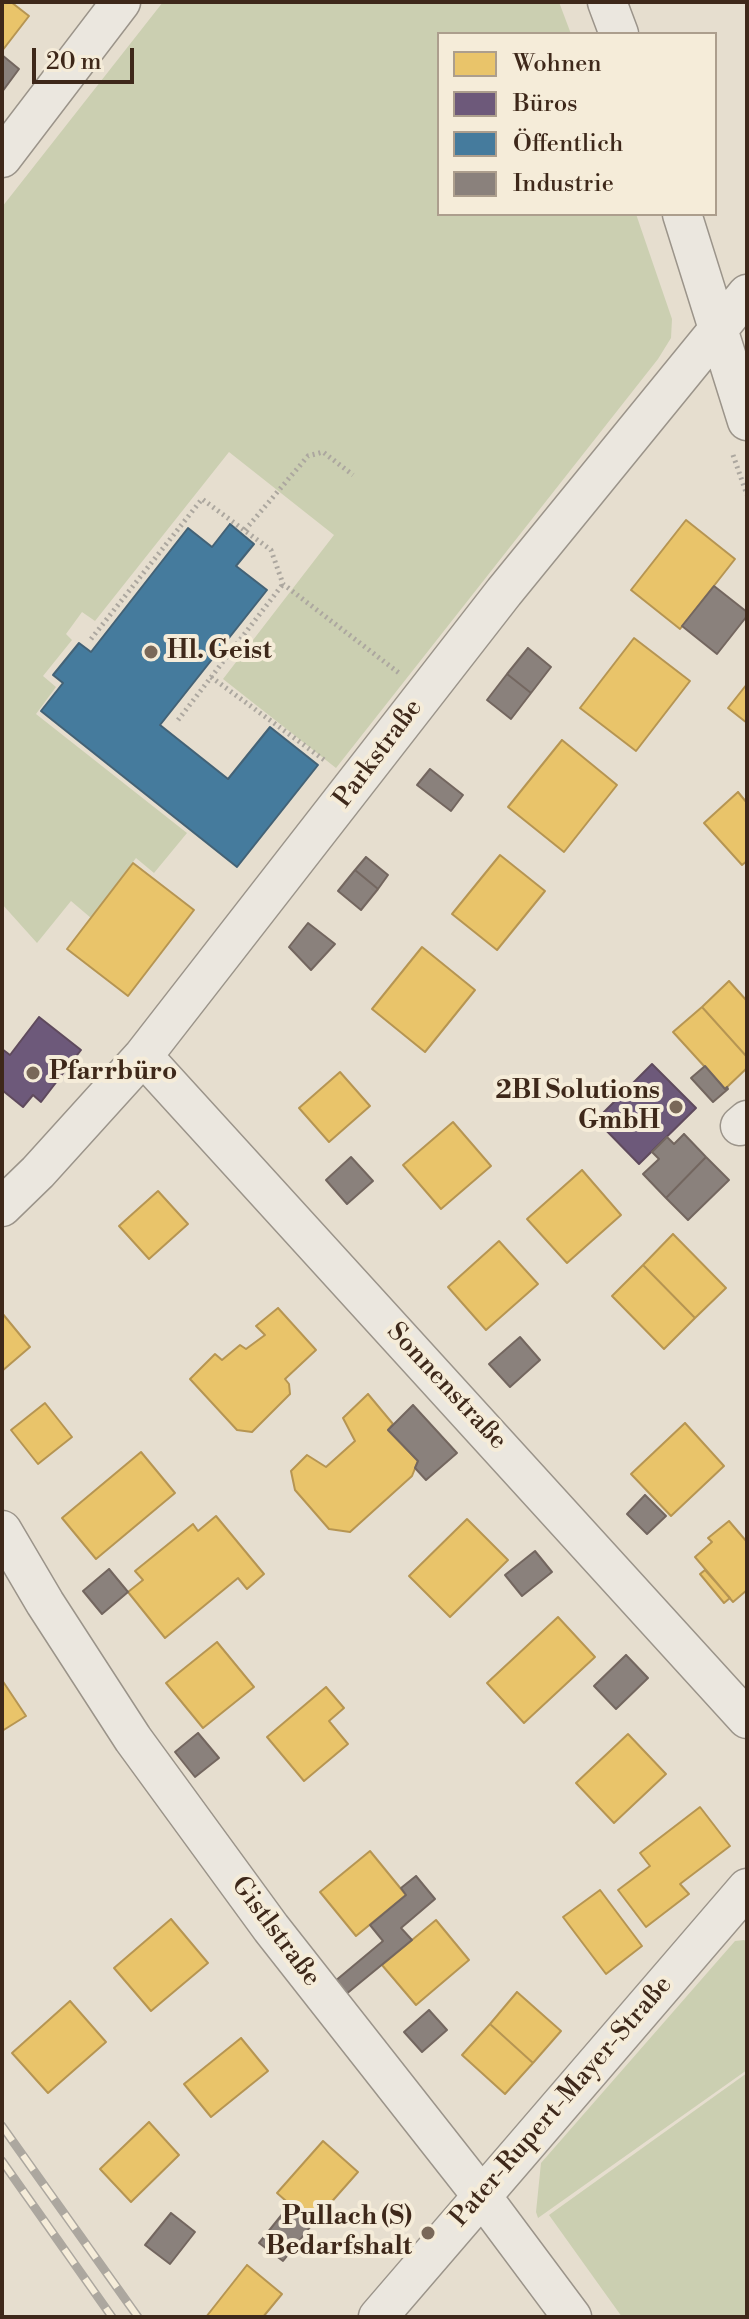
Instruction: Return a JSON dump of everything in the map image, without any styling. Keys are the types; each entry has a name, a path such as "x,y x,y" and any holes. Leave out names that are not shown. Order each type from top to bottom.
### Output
{"street":[{"path":"2,158 121,2"},
{"path":"607,2 618,32"},
{"path":"683,216 747,421"},
{"name":"Parkstraße","path":"2,1207 38,1172 143,1056 513,580 747,294"},
{"name":"Sonnenstraße","path":"143,1056 747,1719"},
{"name":"Gistlstraße","path":"2,1530 133,1739 271,1928 481,2195 572,2317"},
{"name":"Pater-Rupert-Mayer-Straße","path":"378,2317 481,2195 743,1900"}],"path":[{"path":"245,530 308,456 323,452 353,475"},
{"path":"91,639 202,499 271,550 283,584 404,677 427,691"},
{"path":"178,720 283,584"},
{"path":"211,677 357,784"}],"green space":[{"path":"163,2 559,2 570,32 437,32 437,216 637,216 672,319 671,338 658,359 336,768 223,679 334,535 229,452 95,621 82,612 66,634 72,640 43,676 56,687 36,714 187,833 154,873 136,858 91,918 71,901 37,943 2,904 2,207"},
{"path":"735,1941 747,1942 747,2070 538,2218 541,2163"},
{"path":"747,2073 747,2317 622,2317 549,2215"}],"building: Wohnen":[{"path":"2,2 11,2 29,16 2,51"},
{"path":"686,520 735,559 680,629 631,590"},
{"path":"634,638 690,681 636,751 580,708"},
{"path":"747,684 747,723 728,708"},
{"path":"562,740 617,785 564,852 508,807"},
{"path":"738,792 747,803 747,861 742,865 704,823"},
{"path":"500,855 545,891 497,950 452,914"},
{"path":"133,863 194,910 128,996 67,949"},
{"path":"422,947 475,990 425,1052 372,1009"},
{"path":"729,981 747,1001 747,1057 702,1007"},
{"path":"702,1007 747,1057 747,1068 725,1089 673,1032"},
{"path":"340,1072 370,1106 329,1142 299,1108"},
{"path":"453,1122 491,1166 441,1209 403,1165"},
{"path":"582,1170 621,1215 567,1263 527,1219"},
{"path":"158,1191 188,1224 149,1259 119,1226"},
{"path":"673,1234 726,1288 695,1318 643,1265"},
{"path":"499,1241 538,1284 486,1330 448,1287"},
{"path":"643,1265 695,1318 664,1349 612,1296"},
{"path":"278,1308 316,1350 285,1379 290,1394 252,1432 237,1430 190,1379 215,1354 222,1360 240,1345 246,1349 265,1335 256,1326"},
{"path":"2,1313 30,1347 2,1371"},
{"path":"368,1394 393,1424 388,1430 418,1461 412,1476 350,1532 329,1529 295,1490 291,1471 307,1455 326,1467 355,1441 343,1418"},
{"path":"45,1403 72,1437 38,1464 11,1430"},
{"path":"685,1423 724,1466 671,1516 631,1474"},
{"path":"141,1452 175,1493 96,1559 62,1518"},
{"path":"216,1516 264,1574 247,1589 238,1578 165,1638 128,1592 143,1580 135,1571 193,1524 198,1531"},
{"path":"467,1519 508,1560 450,1617 409,1576"},
{"path":"729,1521 747,1542 747,1590 733,1602 695,1557 712,1542 708,1538"},
{"path":"705,1570 730,1598 724,1603 700,1574"},
{"path":"558,1617 595,1657 524,1723 487,1683"},
{"path":"217,1642 254,1687 203,1728 166,1683"},
{"path":"2,1680 26,1716 2,1731"},
{"path":"326,1687 344,1708 329,1721 348,1744 304,1781 267,1737"},
{"path":"628,1734 666,1774 614,1823 576,1783"},
{"path":"700,1807 730,1846 680,1884 689,1894 646,1927 618,1890 650,1866 640,1853"},
{"path":"370,1851 406,1895 356,1936 320,1892"},
{"path":"600,1890 642,1946 606,1974 563,1917"},
{"path":"171,1919 208,1963 151,2011 114,1968"},
{"path":"436,1920 469,1960 416,2005 382,1965"},
{"path":"517,1992 561,2031 533,2063 490,2024"},
{"path":"70,2001 106,2042 48,2093 12,2053"},
{"path":"490,2024 533,2063 505,2094 462,2055"},
{"path":"241,2038 268,2071 211,2117 184,2084"},
{"path":"149,2122 179,2155 131,2202 100,2169"},
{"path":"323,2141 358,2172 312,2224 277,2193"},
{"path":"247,2265 282,2294 263,2317 206,2317"}],"building: Büros":[{"name":"Pfarrbüro","path":"39,1017 81,1050 41,1102 33,1095 23,1107 2,1090 2,1049 10,1055"},
{"path":"652,1064 696,1108 639,1164 596,1120"}],"building: Öffentlich":[{"path":"230,524 254,544 236,566 267,590 160,725 228,779 270,727 318,765 237,867 41,711 63,683 53,675 79,643 91,652 188,528 212,547"}],"building: Industrie":[{"path":"2,55 19,69 2,92"},
{"path":"714,586 747,612 717,654 682,626"},
{"path":"528,648 551,667 531,693 507,674"},
{"path":"507,674 531,693 511,719 487,700"},
{"path":"430,769 463,795 451,811 417,785"},
{"path":"366,857 388,875 378,889 355,870"},
{"path":"355,870 378,889 361,910 338,891"},
{"path":"308,923 335,944 311,970 289,947"},
{"path":"705,1066 728,1089 713,1102 691,1078"},
{"path":"684,1134 706,1157 666,1198 643,1174 659,1159 652,1152 667,1137 674,1144"},
{"path":"351,1157 373,1181 347,1204 326,1180"},
{"path":"706,1157 729,1180 688,1220 666,1198"},
{"path":"520,1337 540,1360 510,1387 489,1364"},
{"path":"413,1405 457,1453 426,1480 415,1468 418,1461 388,1430"},
{"path":"645,1495 666,1516 647,1534 627,1514"},
{"path":"535,1551 552,1572 522,1596 505,1575"},
{"path":"109,1569 128,1592 102,1614 83,1591"},
{"path":"626,1655 648,1678 616,1709 594,1686"},
{"path":"198,1733 219,1758 195,1777 175,1752"},
{"path":"416,1876 435,1899 401,1928 412,1940 345,1995 334,1982 383,1941 370,1925 406,1895 401,1888"},
{"path":"429,2010 447,2030 422,2052 404,2032"},
{"path":"288,2207 311,2226 283,2261 259,2243"},
{"path":"171,2213 195,2232 170,2264 145,2245"}],"railway":[{"path":"2,2126 138,2317"},
{"path":"2,2161 112,2317"}],"place":[{"name":"Hl. Geist","path":"151,652"},
{"name":"Pfarrbüro","path":"33,1073"},
{"name":"2BI Solutions GmbH","path":"676,1107"},
{"name":"Pullach (S) Bedarfshalt","path":"428,2233"}]}
